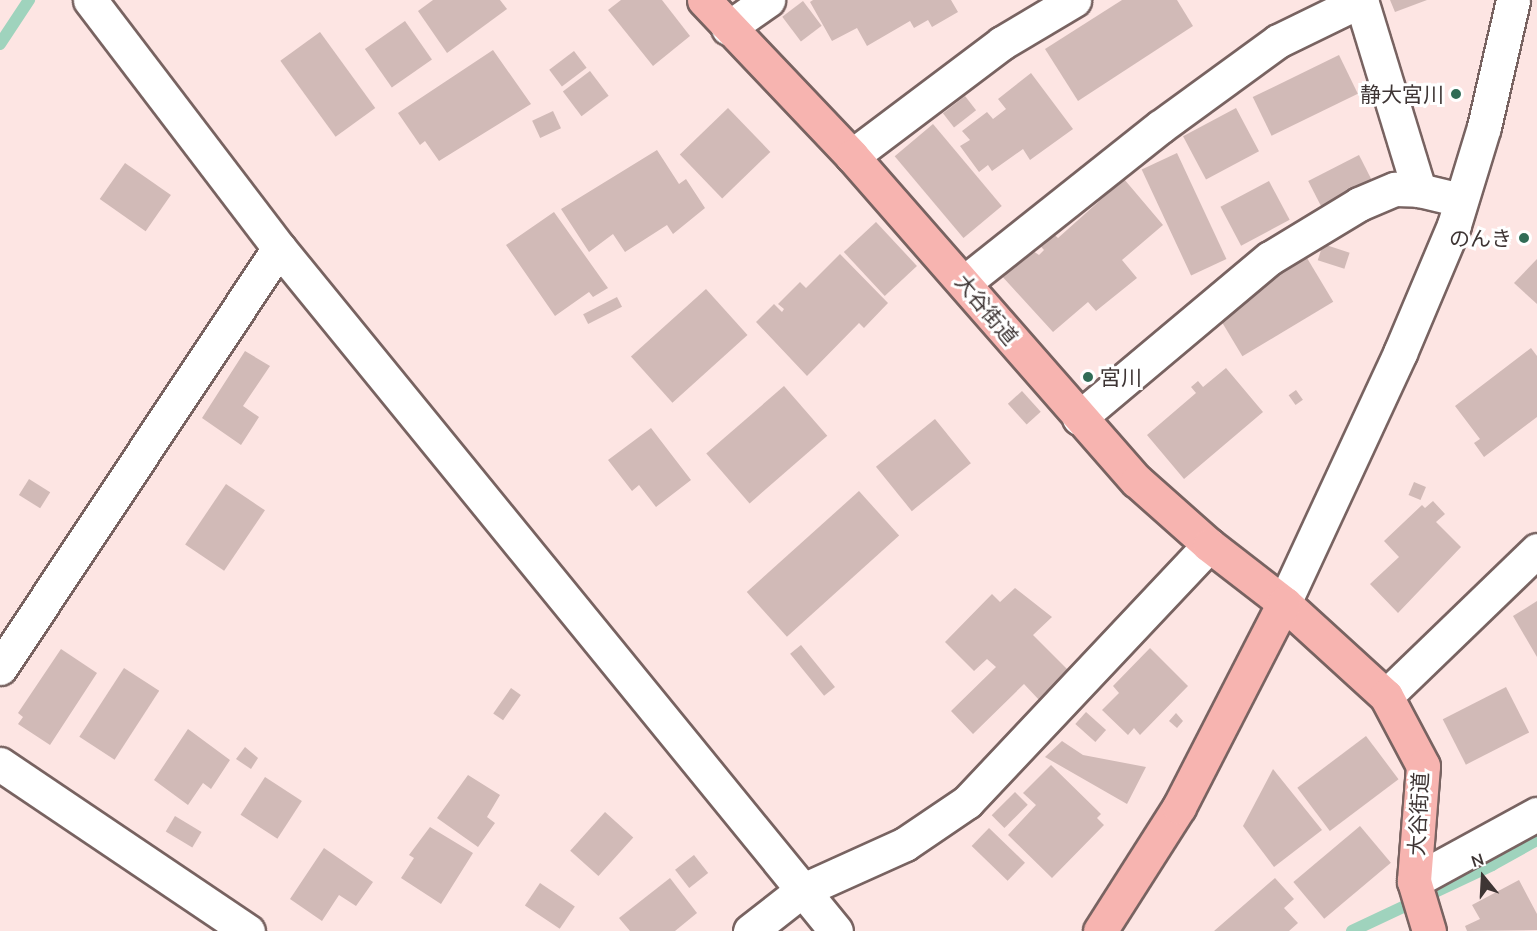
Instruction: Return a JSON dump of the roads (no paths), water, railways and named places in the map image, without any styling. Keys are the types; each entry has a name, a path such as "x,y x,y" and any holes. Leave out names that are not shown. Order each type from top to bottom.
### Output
{"main road":[{"name":"大谷街道","path":"704,0 728,28 852,156 965,282 1079,418 1137,481 1209,545 1284,603 1386,696 1423,766 1415,883 1428,928"},
{"path":"1100,931 1179,807 1284,603"}],"street":[{"path":"90,0 279,248 801,891 836,931"},
{"path":"728,28 768,0"},
{"path":"852,156 1002,43 1074,0"},
{"path":"965,282 1160,127 1278,41 1362,0 1419,190"},
{"path":"1284,603 1400,353 1461,200 1484,127 1513,0"},
{"path":"1079,418 1270,258 1359,204 1395,189 1419,190 1461,200"},
{"path":"0,668 279,248"},
{"path":"750,931 801,891 905,844 967,802 1209,545"},
{"path":"1386,696 1537,550"},
{"path":"0,764 248,931"},
{"path":"1415,883 1537,814"}],"waterway":[{"path":"0,44 29,0"},
{"path":"1352,931 1492,865 1537,840"}],"place":[{"name":"静大宮川","path":"1456,94"},
{"name":"のんき","path":"1524,238"},
{"name":"宮川","path":"1088,377"}]}
